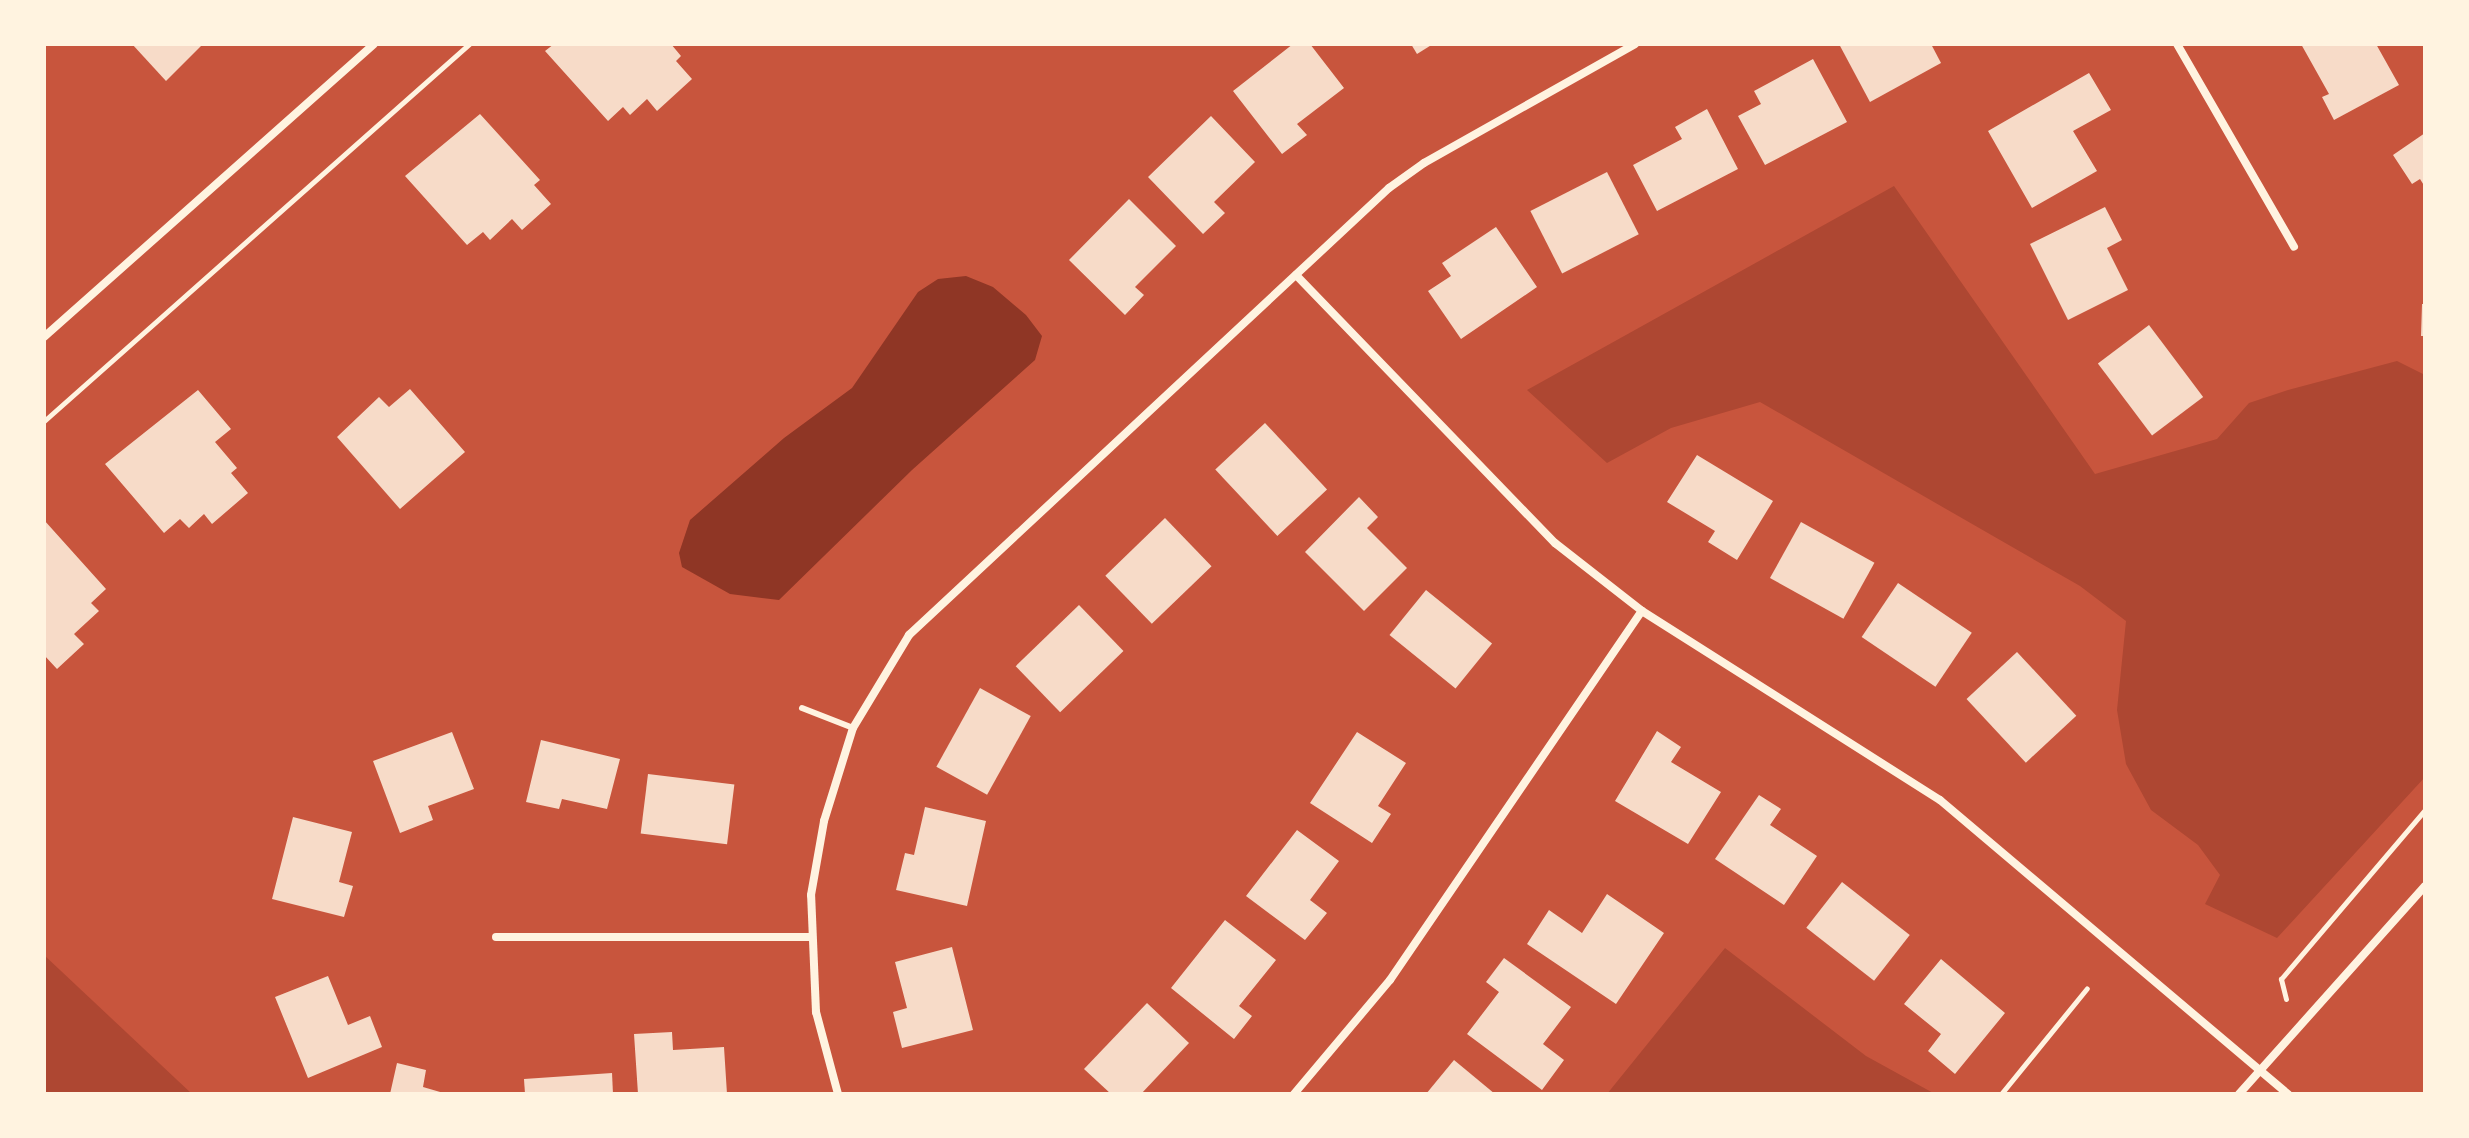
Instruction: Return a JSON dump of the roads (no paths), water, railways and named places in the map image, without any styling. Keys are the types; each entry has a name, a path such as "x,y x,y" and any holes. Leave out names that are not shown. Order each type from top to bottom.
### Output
{"street":[{"path":"44,337 374,44"},
{"path":"838,1094 816,1012 811,895 824,821 853,728 888,663 936,607 1356,216 1424,163 1635,44"},
{"path":"2177,44 2294,247"},
{"path":"1296,275 1512,503 1642,611 1940,800 2288,1094"},
{"path":"1294,1094 1390,980 1642,611"},
{"path":"2239,1094 2425,886"},
{"path":"496,937 811,937"}],"lane":[{"path":"802,708 853,728"}]}
